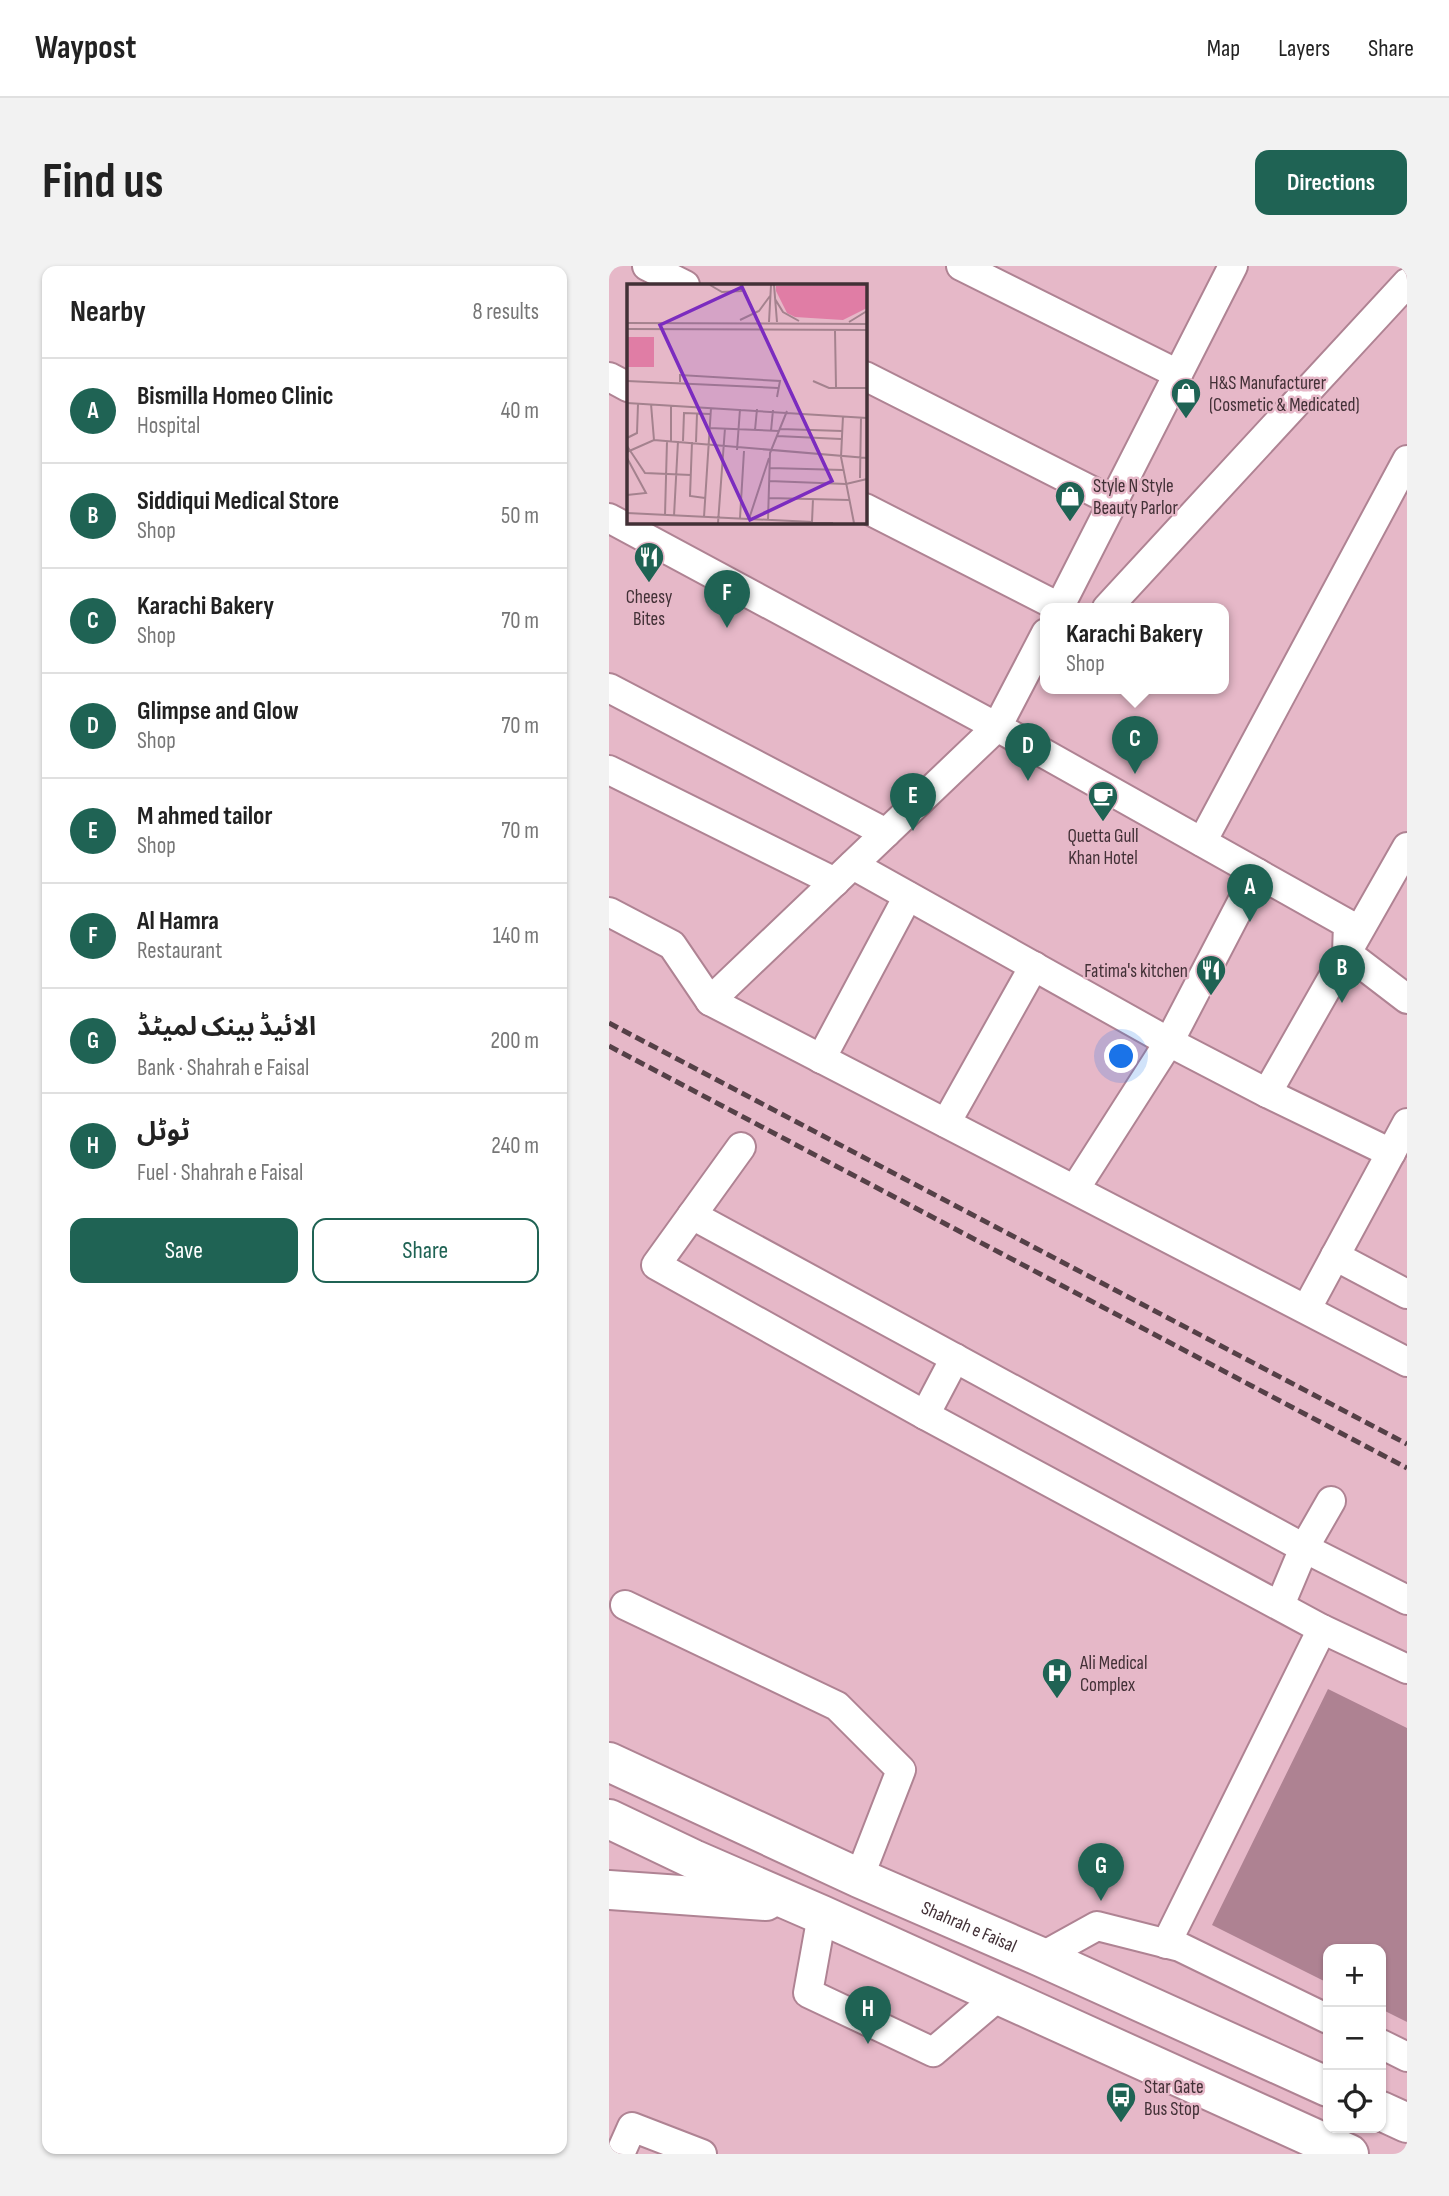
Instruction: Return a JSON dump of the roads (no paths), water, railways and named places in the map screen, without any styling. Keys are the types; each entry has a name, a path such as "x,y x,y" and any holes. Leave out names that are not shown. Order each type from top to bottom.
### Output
{"highway":[{"name":"Shahrah e Faisal","path":"609,1762 859,1878 1323,2085"},
{"path":"609,1819 1349,2154"},
{"path":"609,1890 809,1909"},
{"path":"1386,2113 1407,2123"}],"street":[{"path":"647,266 683,284"},
{"path":"961,266 1178,374"},
{"path":"1061,603 1233,266"},
{"path":"1112,603 1407,283"},
{"path":"609,377 627,386"},
{"path":"866,377 1112,501"},
{"path":"1202,842 1407,460"},
{"path":"866,509 1051,603"},
{"path":"609,519 997,727 1347,924 1347,953"},
{"path":"997,727 1040,645"},
{"path":"710,1001 997,727 1040,680"},
{"path":"609,688 885,833"},
{"path":"609,770 844,873 908,895 1169,1042 1391,1153"},
{"path":"1267,1093 1407,847"},
{"path":"1075,1189 1169,1042 1257,873"},
{"path":"821,1059 908,895"},
{"path":"609,912 672,945 710,1001 1407,1362"},
{"path":"1347,953 1407,999"},
{"path":"946,1123 1034,966"},
{"path":"1307,1308 1407,1122"},
{"path":"741,1147 656,1265 925,1415 1322,1629 1407,1669"},
{"path":"692,1215 1304,1548 1407,1600"},
{"path":"1335,1256 1407,1294"},
{"path":"925,1415 955,1358"},
{"path":"1280,1605 1304,1548 1331,1501"},
{"path":"625,1605 837,1706 901,1770 859,1878"},
{"path":"1166,1944 1322,1629"},
{"path":"809,1909 808,1993 933,2052 1000,1995"},
{"path":"1041,1957 1097,1926 1180,1947 1323,2017"},
{"path":"1386,2046 1407,2057"},
{"path":"620,2154 632,2127 702,2154"}],"railway":[{"path":"609,1023 1407,1444"},
{"path":"609,1046 1407,1468"}],"place":[{"name":"H&S Manufacturer (Cosmetic & Medicated)","path":"1186,420"},
{"name":"Style N Style Beauty Parlor","path":"1070,523"},
{"name":"Cheesy Bites","path":"649,584"},
{"name":"Al Hamra","path":"727,628"},
{"name":"Karachi Bakery","path":"1135,774"},
{"name":"Glimpse and Glow","path":"1028,781"},
{"name":"Quetta Gull Khan Hotel","path":"1103,823"},
{"name":"M ahmed tailor","path":"913,831"},
{"name":"Bismilla Homeo Clinic","path":"1250,922"},
{"name":"Fatima's kitchen","path":"1211,997"},
{"name":"Siddiqui Medical Store","path":"1342,1003"},
{"name":"Ali Medical Complex","path":"1057,1700"},
{"name":"الائیڈ بینک لمیٹڈ","path":"1101,1901"},
{"name":"ٹوٹل","path":"868,2044"},
{"name":"Star Gate Bus Stop","path":"1121,2124"}]}
